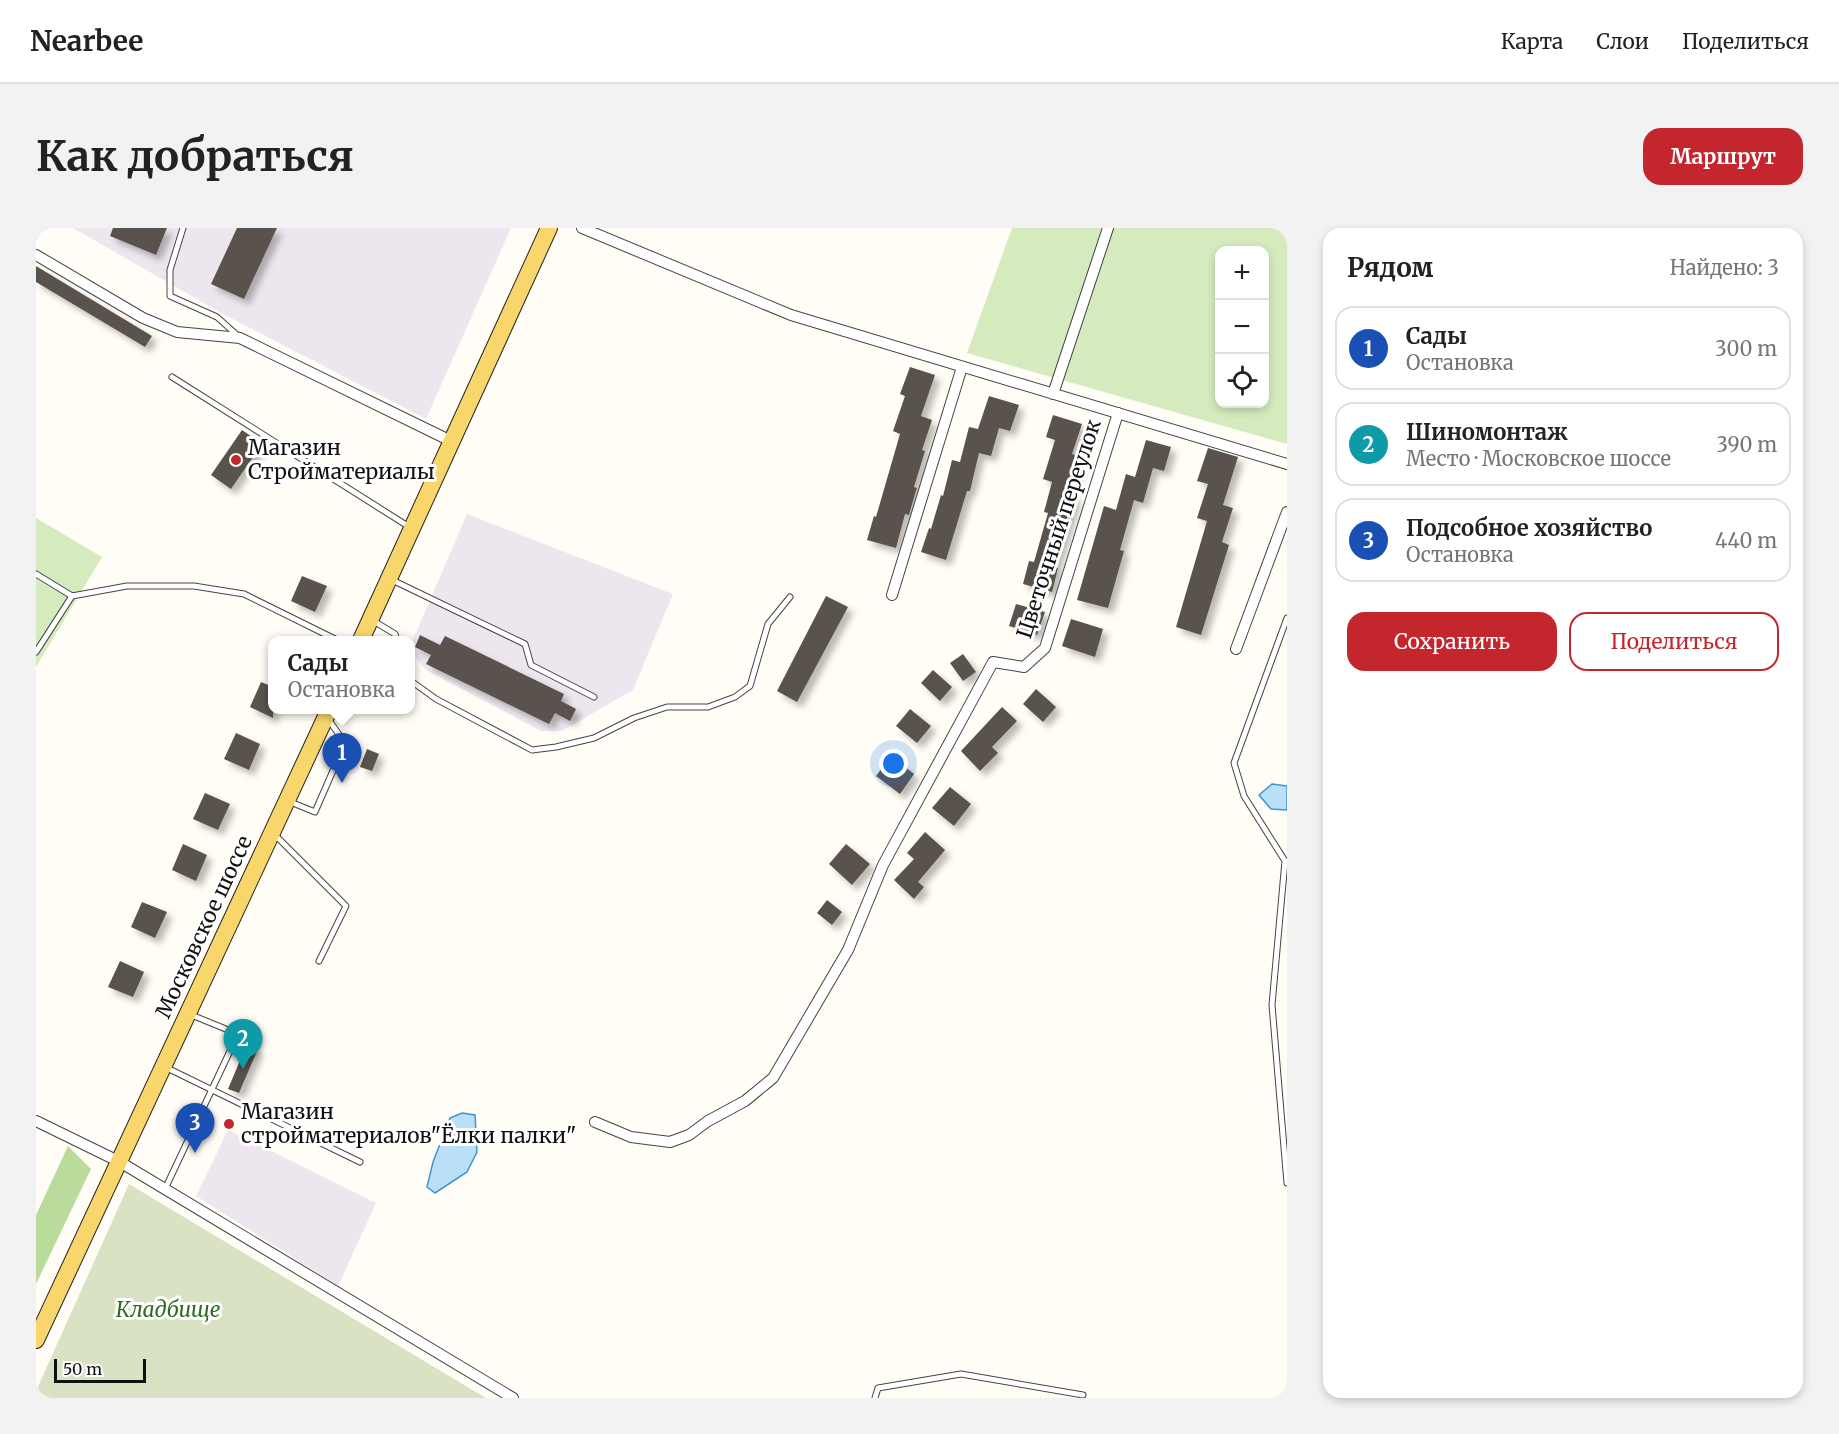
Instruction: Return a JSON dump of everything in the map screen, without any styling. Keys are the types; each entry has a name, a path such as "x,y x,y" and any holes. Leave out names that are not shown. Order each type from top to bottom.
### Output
{"main road":[{"path":"362,636 549,228"},
{"name":"Московское шоссе","path":"36,1340 327,714"}],"street":[{"path":"582,228 791,315 1287,464"},
{"path":"1053,394 1108,228"},
{"path":"36,255 143,318 177,332 240,338 451,441"},
{"path":"892,595 962,367"},
{"name":"Цветочный переулок","path":"595,1122 631,1137 670,1142 688,1135 745,1101 773,1078 848,950 883,865 993,662 1024,667 1045,648 1118,413"},
{"path":"1236,649 1287,512"},
{"path":"36,1121 120,1162 165,1188 513,1398"}],"lane":[{"path":"183,228 170,270 170,296 218,317 240,338"},
{"path":"172,377 412,528"},
{"path":"36,574 72,596 127,586 194,586 244,594 329,636"},
{"path":"389,579 525,644 531,665 594,697"},
{"path":"36,652 72,596"},
{"path":"415,684 436,699 532,750 556,747 594,738 634,718 667,707 708,707 735,697 750,686 768,624 790,597"},
{"path":"1287,618 1234,763 1244,796 1285,861 1272,1005 1287,1183"},
{"path":"370,619 396,636"},
{"path":"287,800 315,812 345,743 328,714"},
{"path":"272,832 346,906 319,961"},
{"path":"165,1188 238,1034 189,1014"},
{"path":"164,1067 360,1162"},
{"path":"875,1398 878,1388 961,1374 1083,1395"}],"shaded area":[{"path":"73,228 511,228 426,419 223,314"},
{"path":"467,514 673,594 633,690 562,731 541,731 426,670 415,657 414,636"},
{"path":"228,1130 376,1203 338,1286 196,1196"}],"green space":[{"path":"1012,228 1287,228 1287,444 967,353"},
{"path":"36,518 102,557 36,667"},
{"path":"68,1146 91,1169 36,1284 36,1215"},
{"name":"Кладбище","path":"129,1184 486,1398 36,1398 36,1391"}],"water":[{"path":"1272,784 1287,786 1287,810 1271,809 1259,795"},
{"path":"462,1113 475,1115 477,1152 467,1172 435,1193 427,1187 433,1162 450,1118"}],"building":[{"path":"113,228 167,228 156,255 110,236"},
{"path":"237,228 277,228 244,299 211,284"},
{"path":"36,266 152,336 145,347 36,282"},
{"path":"910,367 935,375 921,416 932,420 922,450 925,451 914,487 917,488 909,515 905,514 896,548 867,540 900,434 893,431 905,396 900,394"},
{"path":"989,396 1019,405 1010,431 999,428 991,456 979,453 970,491 967,491 946,560 921,552 929,528 931,529 941,495 943,496 952,460 960,462 969,427 978,429"},
{"path":"1053,415 1082,424 1072,454 1081,457 1070,495 1076,497 1055,567 1058,568 1052,592 1023,584 1029,561 1034,562 1048,513 1044,512 1052,482 1043,479 1055,440 1046,437"},
{"name":"Магазин Стройматериалы","path":"242,430 262,444 231,489 211,475"},
{"path":"1146,440 1171,447 1164,471 1153,468 1143,503 1134,500 1120,550 1124,551 1108,608 1077,600 1104,506 1116,510 1126,474 1135,477"},
{"path":"1208,448 1238,457 1223,505 1233,508 1222,542 1229,545 1201,635 1176,627 1207,521 1197,518 1208,484 1197,481"},
{"path":"302,576 327,586 315,612 291,601"},
{"path":"826,596 848,607 797,702 777,691"},
{"path":"1016,604 1045,612 1037,635 1009,626"},
{"path":"1071,619 1103,629 1095,657 1062,646"},
{"path":"420,635 440,645 445,636 564,694 561,701 576,709 570,721 555,713 549,724 426,664 431,655 415,647"},
{"path":"963,654 976,672 963,681 950,663"},
{"path":"933,670 952,687 940,701 921,683"},
{"path":"261,682 268,685 268,714 273,714 273,718 250,707"},
{"path":"1036,689 1056,707 1043,722 1023,704"},
{"path":"1002,707 1017,721 992,747 998,753 980,771 961,751"},
{"path":"910,709 931,726 917,743 896,726"},
{"path":"236,733 260,744 249,770 224,759"},
{"path":"367,749 379,754 372,771 360,767"},
{"path":"891,756 914,774 900,794 876,776"},
{"path":"950,787 971,804 954,826 932,808"},
{"path":"205,793 230,804 218,830 193,819"},
{"path":"925,832 945,850 918,882 924,887 914,899 894,880 914,859 907,853"},
{"path":"183,844 207,855 196,881 172,870"},
{"path":"846,844 870,864 852,885 829,864"},
{"path":"827,900 842,912 832,925 817,913"},
{"path":"142,902 167,912 155,938 131,927"},
{"path":"120,961 144,972 133,997 108,987"},
{"path":"247,1044 258,1049 239,1093 228,1089"}],"place":[{"name":"Магазин Стройматериалы","path":"236,460"},
{"name":"Сады","path":"342,783"},
{"name":"Шиномонтаж","path":"243,1069"},
{"name":"Магазин стройматериалов\"Ёлки палки\"","path":"229,1124"},
{"name":"Подсобное хозяйство","path":"195,1153"}]}
